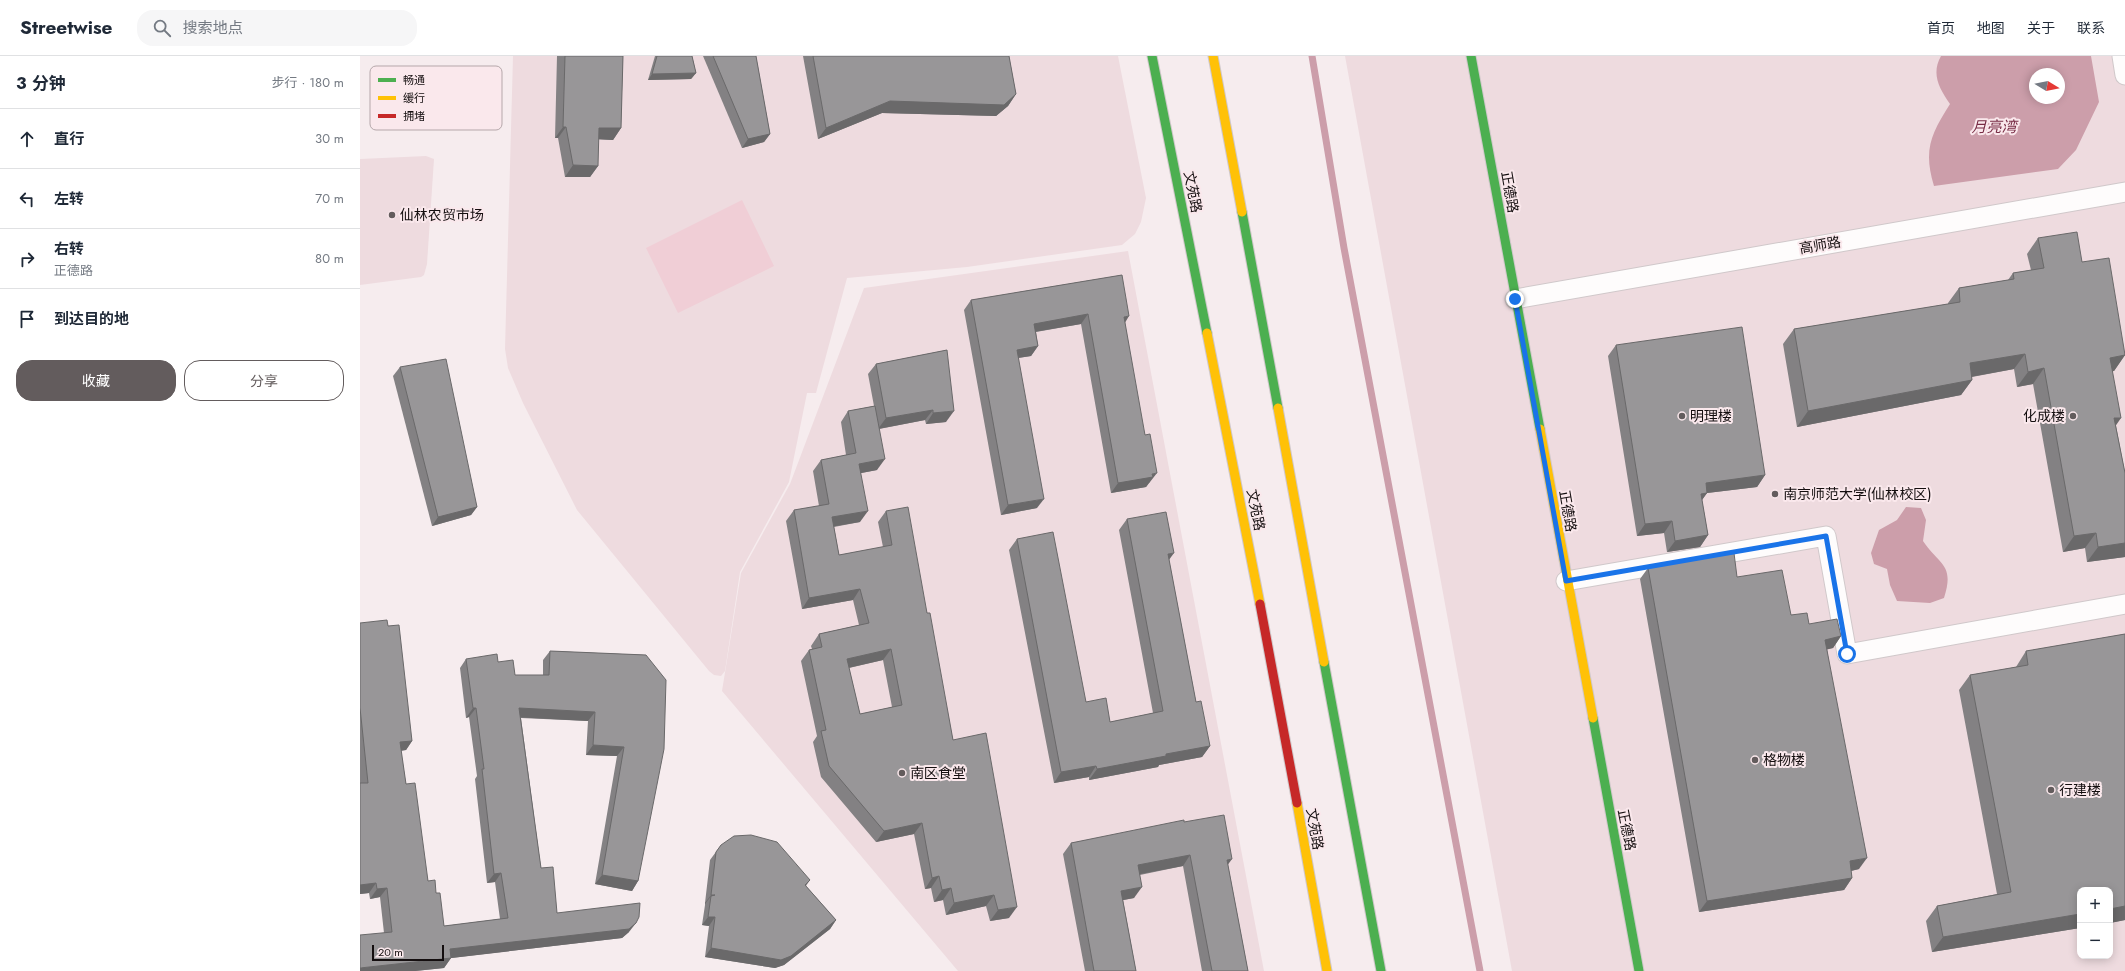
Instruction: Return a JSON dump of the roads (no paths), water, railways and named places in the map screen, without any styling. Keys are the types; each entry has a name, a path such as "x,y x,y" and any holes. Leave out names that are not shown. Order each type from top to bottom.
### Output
{"main road":[{"name":"文苑路","path":"1152,56 1266,632 1327,971"},
{"path":"1213,56 1381,971"},
{"name":"正德路","path":"1471,56 1566,581 1639,971"}],"street":[{"path":"2122,56 2125,75"},
{"name":"高师路","path":"1515,299 2125,192"},
{"path":"1566,581 1826,536 1847,654 2125,604"}],"water":[{"name":"月亮湾","path":"1941,56 2091,56 2099,102 2076,150 2058,169 1934,186 1929,162 1929,152 1938,124 1950,104 1940,87 1937,69"},
{"path":"1906,507 1921,508 1926,520 1923,541 1944,566 1948,578 1944,598 1930,603 1897,601 1890,585 1887,569 1874,564 1871,553 1879,530 1897,520"}],"waterway":[{"path":"1312,56 1344,248 1480,971"}],"place":[{"name":"仙林农贸市场","path":"392,215"},
{"name":"明理楼","path":"1682,416"},
{"name":"化成楼","path":"2073,416"},
{"name":"南京师范大学(仙林校区)","path":"1775,494"},
{"name":"格物楼","path":"1755,760"},
{"name":"南区食堂","path":"902,773"},
{"name":"行建楼","path":"2051,790"}]}
